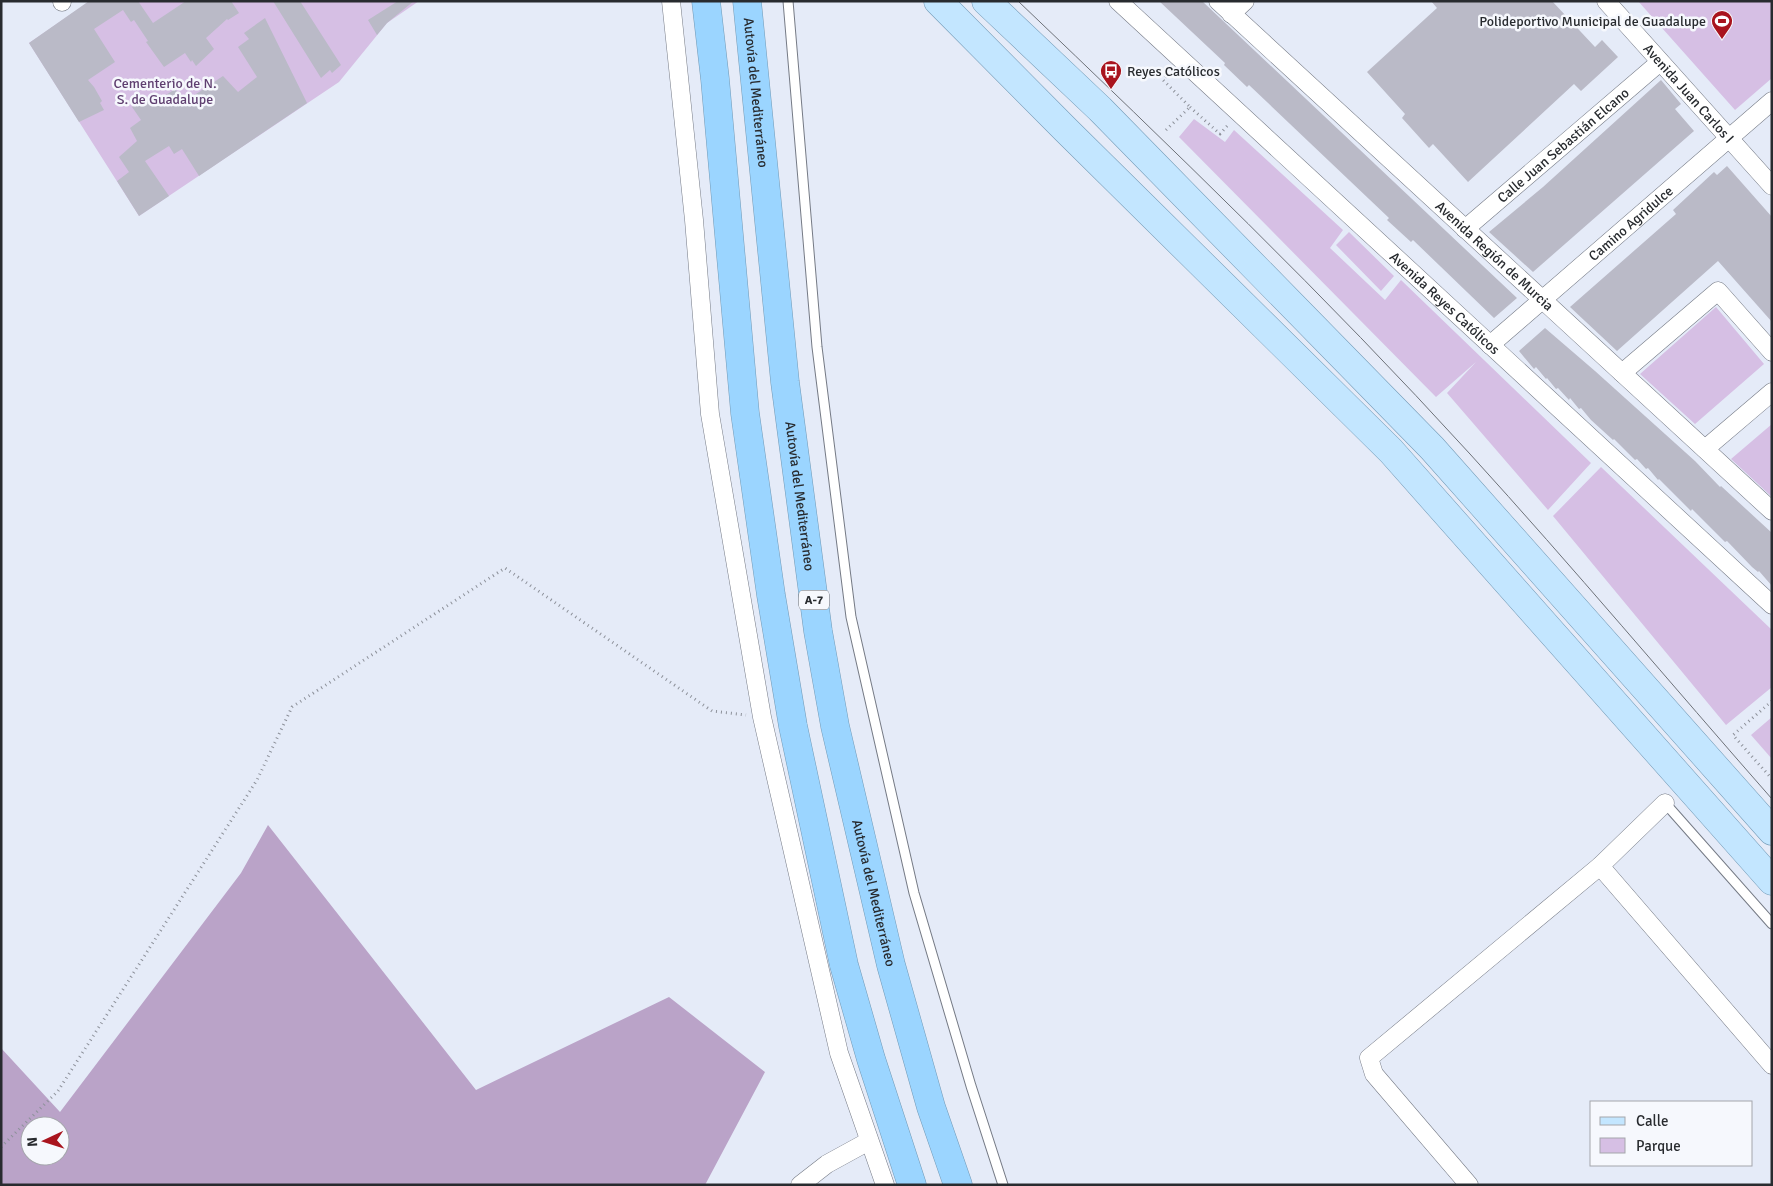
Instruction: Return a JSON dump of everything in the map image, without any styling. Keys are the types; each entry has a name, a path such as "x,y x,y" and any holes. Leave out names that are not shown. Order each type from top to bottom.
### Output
{"highway":[{"path":"706,1 715,79 745,413 771,595 793,726 844,965 871,1059 912,1185"},
{"name":"Autovía del Mediterráneo","path":"748,1 784,382 818,631 835,726 891,965 931,1107 958,1185"}],"main road":[{"path":"938,1 1391,451 1772,881"},
{"path":"986,1 1113,122 1432,448 1772,831"}],"street":[{"path":"671,1 694,220 710,414 762,717 839,1053 885,1185"},
{"name":"Avenida Reyes Católicos","path":"1118,1 1772,605"},
{"name":"Avenida Región de Murcia","path":"1218,1 1772,511"},
{"path":"1231,14 1245,1"},
{"name":"Avenida Juan Carlos I","path":"1606,1 1772,186"},
{"name":"Calle Juan Sebastián Elcano","path":"1465,228 1660,62"},
{"name":"Camino Agridulce","path":"1490,345 1772,101"},
{"path":"1622,373 1718,291 1772,352"},
{"path":"1705,449 1772,392"},
{"path":"1469,1185 1374,1074 1369,1058 1600,866 1665,803"},
{"path":"1600,866 1772,1065"},
{"path":"800,1185 827,1164 869,1141"}],"lane":[{"path":"788,1 817,347 851,617 914,893 971,1086 1003,1185"},
{"path":"1665,803 1772,924"}],"path":[{"path":"1181,60 1163,80 1220,134 1239,113"},
{"path":"1166,130 1190,106"},
{"path":"1,1147 58,1091 257,780 292,707 505,568 712,711 762,717"},
{"path":"1772,701 1733,735 1772,778"}],"green space":[{"name":"Cementerio de N. S. de Guadalupe","path":"90,1 419,1 387,23 339,82 139,216 29,43"},
{"name":"Polideportivo Municipal de Guadalupe","path":"1638,1 1772,1 1772,78 1735,110"},
{"path":"1194,119 1225,142 1234,130 1343,230 1330,248 1385,300 1401,280 1591,463 1548,510 1447,393 1476,362 1436,397 1179,137"},
{"path":"1349,232 1394,276 1381,291 1336,245"},
{"path":"1716,307 1764,364 1695,424 1640,374"},
{"path":"1772,424 1772,497 1731,459"},
{"path":"1601,467 1772,630 1772,687 1726,725 1553,516"},
{"path":"1772,717 1772,759 1751,735"}],"shaded area":[{"path":"268,825 476,1090 669,997 765,1072 705,1185 1,1185 1,1048 60,1112 241,873"}],"building":[{"path":"89,1 138,1 153,23 186,1 231,1 239,13 227,19 206,38 214,49 196,66 185,53 164,67 146,42 148,41 134,20 131,22 123,10 94,29 115,62 88,80 102,101 100,103 104,110 79,122 29,43"},
{"path":"273,1 300,1 341,65 332,73 330,70 321,78"},
{"path":"398,1 414,1 387,23 377,35 368,20"},
{"path":"1159,1 1202,1 1517,298 1494,318 1413,240 1411,242 1387,220 1389,218 1249,85 1247,87 1224,65 1225,63"},
{"path":"1431,1 1552,1 1595,47 1602,40 1618,57 1581,91 1574,84 1468,182 1433,144 1429,148 1402,118 1405,114 1367,72 1437,8"},
{"path":"265,18 307,103 199,176 182,149 174,154 169,146 145,161 169,196 139,216 117,181 129,172 119,157 137,141 130,128 141,120 132,107 146,97 151,105 175,89 184,102 223,76 238,92 257,77 238,47 249,39 244,33"},
{"path":"1661,80 1681,104 1675,109 1694,131 1533,272 1489,232 1543,187"},
{"path":"1727,166 1772,217 1772,322 1718,261 1617,351 1570,307 1676,214 1673,210 1714,172 1717,175"},
{"path":"1545,328 1695,461 1720,487 1772,533 1772,586 1759,571 1752,567 1692,509 1691,511 1648,468 1646,469 1637,459 1635,460 1591,420 1581,408 1579,409 1570,398 1569,400 1558,388 1556,389 1536,367 1534,369 1519,351"}],"tram line":[{"path":"1018,1 1305,280 1416,395 1546,539 1772,799"}],"place":[{"name":"Polideportivo Municipal de Guadalupe","path":"1722,40"},
{"name":"Reyes Católicos","path":"1111,90"}]}
